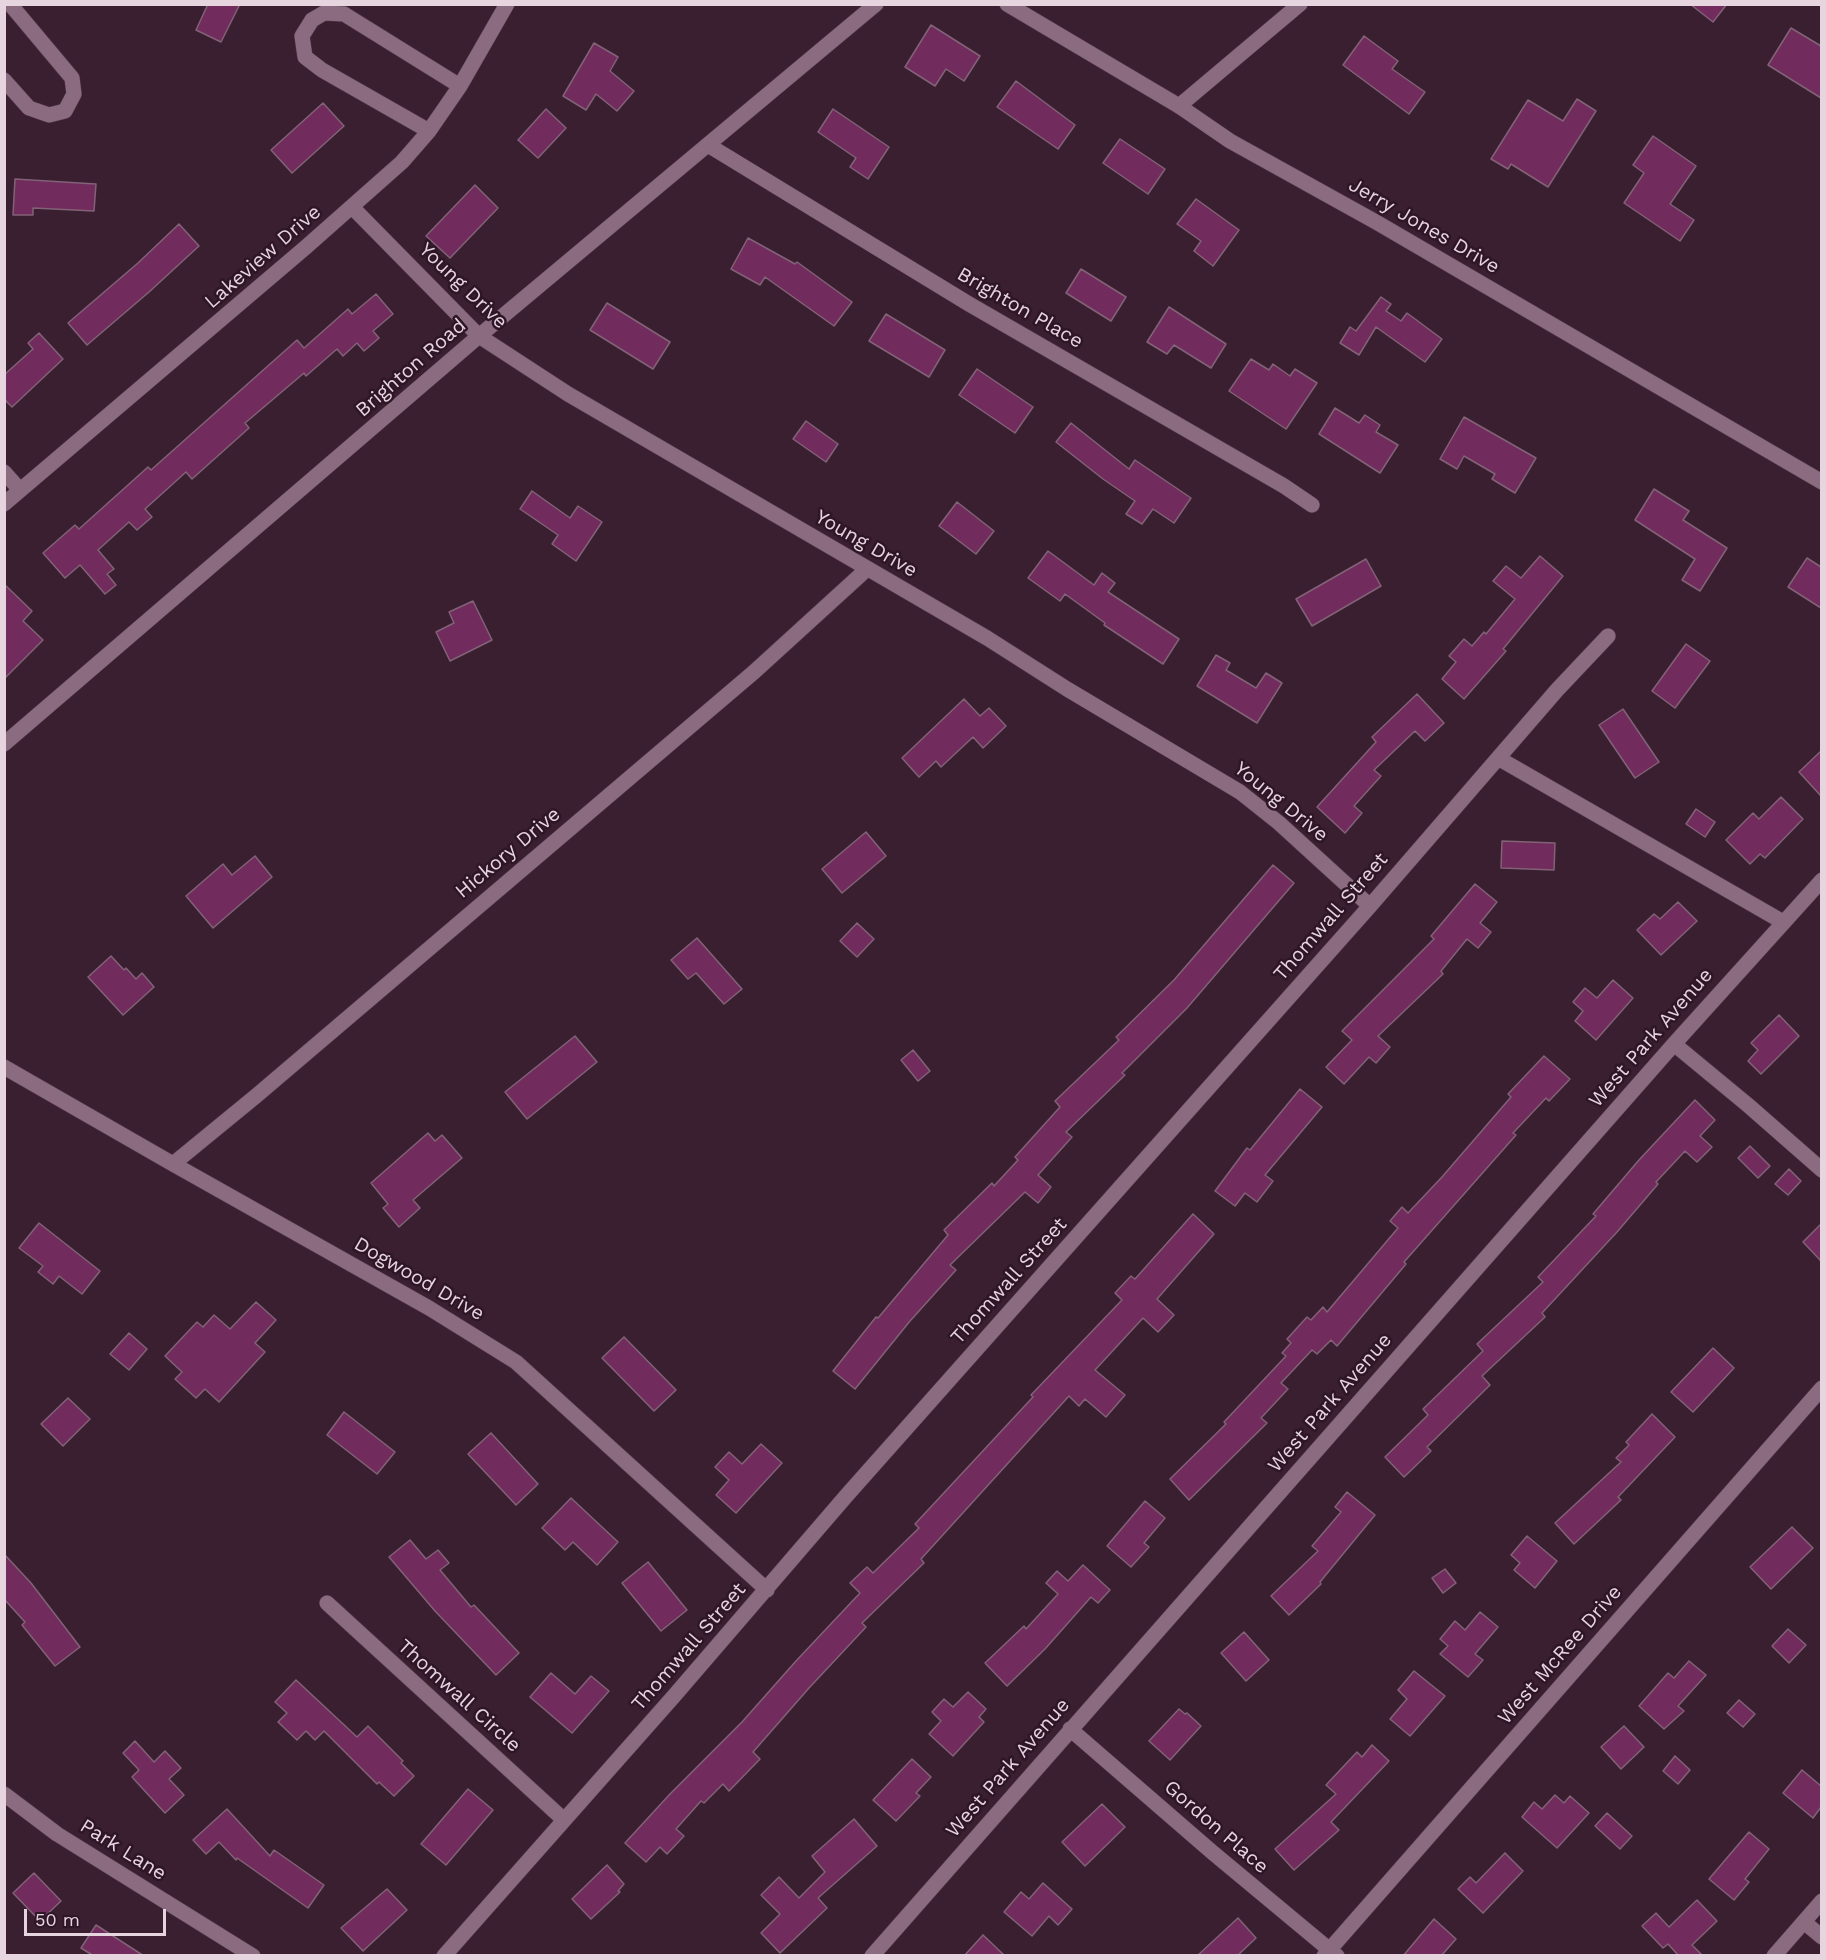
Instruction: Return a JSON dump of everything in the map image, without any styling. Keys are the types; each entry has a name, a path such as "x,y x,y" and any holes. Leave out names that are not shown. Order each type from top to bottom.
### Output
{"street":[{"path":"4,80 29,108 49,115 65,111 74,94 72,78 10,4"},
{"name":"Lakeview Drive","path":"4,504 402,162 429,131 460,86 507,4"},
{"name":"Brighton Road","path":"4,744 479,336 876,4"},
{"name":"Jerry Jones Drive","path":"1007,4 1179,106 1230,141 1386,228 1821,482"},
{"path":"1179,106 1300,4"},
{"path":"429,131 322,70 305,57 302,36 312,20 324,13 344,14 460,86"},
{"name":"Brighton Place","path":"708,145 969,304 1284,486 1312,505"},
{"name":"Young Drive","path":"352,207 479,336 568,394 987,638 1067,689 1240,792 1279,823 1370,906"},
{"path":"4,472 20,490"},
{"name":"Hickory Drive","path":"172,1164 256,1096 754,672 867,569"},
{"name":"Thomwall Street","path":"444,1956 767,1590 847,1495 1370,906 1557,690 1608,636"},
{"path":"1498,758 1784,922"},
{"name":"West Park Avenue","path":"872,1956 1821,880"},
{"path":"1674,1044 1821,1170"},
{"name":"Dogwood Drive","path":"4,1067 409,1296 516,1362 767,1590"},
{"name":"West McRee Drive","path":"1330,1953 1821,1388"},
{"name":"Thomwall Circle","path":"327,1603 563,1820"},
{"name":"Gordon Place","path":"1070,1729 1330,1953"},
{"name":"Park Lane","path":"4,1794 57,1834 253,1956"},
{"path":"1774,1956 1821,1901"},
{"path":"1804,1922 1821,1937"}],"building":[{"path":"208,4 240,4 221,42 196,30"},
{"path":"1690,4 1727,4 1713,22"},
{"path":"931,25 980,56 964,81 946,69 935,86 905,67"},
{"path":"1791,28 1821,46 1821,98 1768,65"},
{"path":"1364,36 1398,61 1392,69 1425,92 1409,114 1343,65"},
{"path":"594,43 618,57 610,71 634,91 617,111 596,94 586,110 563,96"},
{"path":"1016,81 1075,125 1058,149 997,107"},
{"path":"1577,99 1596,111 1548,187 1511,164 1508,169 1491,159 1528,100 1563,121"},
{"path":"323,103 344,126 292,173 271,150"},
{"path":"546,109 566,128 538,158 518,140"},
{"path":"833,109 889,147 868,179 850,167 856,158 818,132"},
{"path":"1653,136 1696,166 1670,204 1694,220 1680,241 1624,203 1644,173 1633,165"},
{"path":"1120,139 1165,169 1148,194 1103,163"},
{"path":"15,179 96,184 94,211 33,208 33,215 13,215"},
{"path":"475,185 498,208 450,258 426,236"},
{"path":"1196,199 1239,230 1213,266 1194,251 1201,241 1177,224"},
{"path":"179,224 199,246 87,345 68,323 138,263"},
{"path":"748,238 795,264 797,262 852,302 834,326 765,277 760,285 731,269"},
{"path":"1081,269 1126,297 1111,321 1066,293"},
{"path":"376,294 393,314 373,331 379,338 364,351 357,343 343,356 337,349 306,376 304,373 245,423 249,428 192,479 186,472 145,509 152,517 137,530 129,522 98,550 114,569 107,574 116,585 105,594 80,565 65,578 43,553 75,525 79,529 148,467 151,470 297,340 304,348 348,309 352,314"},
{"path":"1381,297 1391,304 1386,311 1401,321 1407,313 1442,339 1425,362 1376,327 1359,355 1340,343 1350,327 1356,331"},
{"path":"607,303 670,342 653,369 590,330"},
{"path":"1169,307 1226,344 1211,368 1174,345 1167,354 1147,342"},
{"path":"886,314 945,350 929,377 869,341"},
{"path":"39,333 63,359 12,407 4,399 4,375 33,349 28,343"},
{"path":"1251,359 1269,370 1273,364 1290,376 1295,369 1317,383 1286,429 1229,391"},
{"path":"977,369 1033,407 1015,433 959,395"},
{"path":"1335,408 1359,423 1365,415 1380,425 1376,432 1398,445 1380,473 1319,434"},
{"path":"1464,417 1536,458 1515,493 1492,479 1495,474 1464,456 1457,469 1440,459"},
{"path":"806,421 838,444 826,462 793,439"},
{"path":"1071,423 1129,469 1135,460 1191,498 1174,523 1153,509 1142,524 1126,514 1135,501 1056,442"},
{"path":"1654,489 1689,511 1683,520 1727,548 1700,591 1682,580 1695,559 1635,520"},
{"path":"532,491 570,518 578,506 602,522 576,561 552,544 558,535 520,509"},
{"path":"957,502 994,531 976,554 939,526"},
{"path":"1048,551 1094,585 1102,573 1115,583 1108,592 1179,639 1163,664 1104,625 1105,623 1065,594 1060,601 1028,578"},
{"path":"1540,556 1563,576 1503,649 1506,651 1464,699 1442,679 1456,662 1449,656 1464,639 1472,646 1484,632 1486,634 1515,599 1493,581 1506,566 1521,578"},
{"path":"1807,558 1821,567 1821,608 1788,587"},
{"path":"1366,559 1381,586 1312,626 1296,599"},
{"path":"4,584 32,611 23,621 43,640 4,679"},
{"path":"473,601 492,640 450,661 436,632 454,623 449,612"},
{"path":"1686,644 1710,661 1675,708 1652,691"},
{"path":"1216,655 1230,663 1226,670 1256,688 1266,673 1282,683 1257,723 1197,686"},
{"path":"1417,694 1444,723 1425,741 1415,731 1374,770 1381,776 1354,806 1362,813 1345,833 1317,807 1376,742 1372,737"},
{"path":"964,699 980,716 989,708 1006,726 983,748 973,737 941,767 936,761 919,777 902,758"},
{"path":"1623,709 1659,762 1635,778 1599,725"},
{"path":"1821,751 1821,796 1799,772"},
{"path":"1781,797 1803,819 1765,858 1760,854 1750,864 1726,840 1753,813 1759,819"},
{"path":"1696,809 1715,822 1705,837 1686,824"},
{"path":"866,832 886,856 842,893 822,869"},
{"path":"1502,841 1555,843 1554,870 1501,868"},
{"path":"255,856 272,877 213,928 186,896 223,864 232,875"},
{"path":"1273,865 1294,883 1187,1008 1122,1073 1125,1075 1066,1132 1072,1137 1038,1175 1051,1187 1038,1203 1025,1192 950,1265 956,1270 910,1321 855,1389 833,1371 876,1317 878,1318 948,1235 944,1230 992,1183 994,1186 1018,1160 1015,1157 1060,1107 1055,1101 1119,1040 1116,1037 1174,980"},
{"path":"1475,884 1497,902 1480,923 1491,932 1478,948 1467,939 1441,971 1443,974 1378,1036 1390,1047 1376,1063 1369,1057 1344,1084 1326,1067 1352,1040 1342,1031 1434,939 1431,936"},
{"path":"1678,902 1697,921 1661,955 1637,930 1654,914 1660,919"},
{"path":"857,923 874,939 857,957 840,941"},
{"path":"697,938 742,989 724,1004 696,973 688,979 671,960"},
{"path":"111,956 136,979 142,973 154,987 123,1015 88,977"},
{"path":"1613,980 1633,998 1596,1040 1575,1021 1583,1011 1573,1002 1585,988 1597,998"},
{"path":"1779,1015 1799,1036 1761,1074 1748,1061 1758,1050 1751,1043"},
{"path":"575,1036 597,1062 527,1119 505,1092"},
{"path":"913,1050 930,1071 918,1081 901,1060"},
{"path":"1544,1056 1570,1079 1549,1101 1546,1098 1513,1133 1516,1135 1404,1262 1406,1264 1337,1346 1331,1340 1317,1354 1312,1350 1281,1383 1288,1389 1261,1418 1267,1423 1189,1500 1170,1479 1226,1424 1224,1422 1286,1356 1282,1353 1291,1343 1287,1339 1307,1317 1311,1320 1323,1307 1327,1312 1398,1228 1390,1221 1402,1207 1408,1213 1442,1177 1511,1097 1508,1094"},
{"path":"1300,1089 1322,1107 1265,1175 1273,1181 1257,1202 1245,1193 1235,1206 1215,1191 1247,1148 1250,1150"},
{"path":"1695,1100 1715,1120 1700,1136 1712,1147 1697,1162 1685,1151 1656,1182 1658,1184 1617,1232 1542,1313 1545,1317 1482,1376 1490,1385 1427,1447 1431,1451 1404,1477 1385,1457 1428,1415 1423,1409 1483,1351 1477,1344 1543,1282 1538,1277 1596,1216 1593,1214 1639,1160"},
{"path":"428,1133 435,1141 442,1135 462,1158 413,1200 420,1208 399,1227 383,1208 388,1204 371,1183"},
{"path":"1750,1146 1770,1166 1758,1178 1738,1158"},
{"path":"1789,1169 1801,1181 1788,1195 1775,1184"},
{"path":"1193,1214 1214,1234 1157,1299 1174,1315 1158,1332 1143,1318 1095,1370 1125,1395 1106,1417 1085,1399 1079,1406 1069,1396 921,1559 924,1563 862,1623 866,1627 753,1752 760,1759 729,1791 723,1784 704,1803 701,1801 676,1829 684,1836 667,1854 660,1847 646,1862 625,1843 742,1722 860,1593 850,1583 867,1567 873,1573 919,1528 915,1524 1033,1397 1031,1395 1122,1300 1115,1293 1131,1276 1135,1279"},
{"path":"39,1223 100,1271 82,1294 59,1276 53,1284 38,1272 43,1266 19,1248"},
{"path":"1821,1224 1821,1261 1803,1242"},
{"path":"256,1302 276,1320 255,1343 265,1352 219,1402 205,1389 196,1398 175,1379 182,1372 165,1356 197,1322 203,1327 214,1315 230,1329"},
{"path":"129,1333 147,1349 129,1370 110,1354"},
{"path":"624,1337 676,1390 654,1411 602,1358"},
{"path":"1713,1348 1734,1368 1693,1412 1671,1392"},
{"path":"68,1398 90,1419 63,1446 41,1424"},
{"path":"344,1412 395,1452 377,1474 327,1435"},
{"path":"1652,1414 1675,1437 1618,1497 1621,1500 1574,1544 1555,1523 1621,1462 1616,1458 1629,1445 1626,1442"},
{"path":"491,1433 538,1484 516,1505 468,1454"},
{"path":"761,1444 782,1463 736,1513 716,1495 729,1480 715,1467 729,1452 742,1464"},
{"path":"1347,1492 1375,1515 1320,1582 1321,1584 1289,1615 1271,1596 1318,1551 1312,1546 1341,1512 1335,1507"},
{"path":"571,1498 618,1542 597,1565 573,1542 565,1550 542,1528"},
{"path":"1145,1501 1165,1518 1144,1543 1149,1547 1131,1567 1107,1546"},
{"path":"1792,1527 1813,1548 1771,1589 1750,1567"},
{"path":"1527,1536 1557,1561 1535,1588 1514,1570 1520,1563 1511,1555"},
{"path":"410,1540 426,1559 438,1550 449,1563 440,1570 471,1607 474,1605 519,1653 496,1675 435,1611 389,1557"},
{"path":"4,1554 31,1583 80,1647 55,1666 22,1625 25,1622 4,1599"},
{"path":"648,1562 687,1610 661,1631 622,1583"},
{"path":"1083,1565 1110,1590 1098,1603 1091,1597 1045,1649 1007,1686 985,1663 1024,1626 1026,1629 1058,1594 1046,1583 1057,1571 1068,1581"},
{"path":"1445,1569 1456,1583 1443,1593 1432,1578"},
{"path":"1480,1612 1498,1627 1475,1654 1483,1660 1468,1677 1440,1654 1448,1646 1440,1639 1455,1621 1465,1630"},
{"path":"1788,1629 1806,1645 1789,1663 1772,1646"},
{"path":"1244,1632 1269,1660 1246,1681 1221,1653"},
{"path":"1689,1661 1706,1675 1678,1706 1684,1711 1664,1729 1639,1706 1668,1673 1674,1678"},
{"path":"1414,1671 1445,1696 1410,1736 1390,1719 1407,1699 1398,1690"},
{"path":"551,1673 575,1694 591,1676 609,1691 572,1733 530,1697"},
{"path":"296,1680 357,1737 368,1726 403,1761 401,1763 414,1776 394,1796 379,1782 377,1784 324,1731 315,1740 306,1731 297,1740 278,1722 287,1713 275,1702"},
{"path":"968,1692 986,1709 979,1717 984,1722 953,1756 929,1734 941,1721 932,1712 944,1699 953,1707"},
{"path":"1739,1700 1755,1714 1743,1727 1727,1713"},
{"path":"1179,1709 1201,1726 1170,1760 1149,1741"},
{"path":"1624,1726 1644,1747 1621,1769 1601,1747"},
{"path":"135,1741 154,1762 165,1751 181,1768 169,1779 184,1795 165,1813 132,1777 139,1770 123,1753"},
{"path":"1372,1745 1389,1761 1331,1822 1339,1830 1294,1870 1275,1849 1336,1794 1326,1785 1357,1752 1362,1757"},
{"path":"1675,1756 1690,1770 1678,1784 1663,1771"},
{"path":"912,1759 931,1777 916,1793 920,1796 896,1821 873,1800"},
{"path":"1802,1770 1821,1786 1821,1807 1813,1818 1783,1793"},
{"path":"468,1789 493,1810 446,1865 421,1844"},
{"path":"1555,1795 1564,1803 1570,1796 1589,1813 1557,1848 1522,1817 1534,1802 1542,1809"},
{"path":"1102,1804 1125,1827 1085,1866 1062,1842"},
{"path":"227,1809 270,1856 274,1850 324,1885 308,1908 237,1858 236,1860 219,1842 206,1854 193,1840"},
{"path":"1607,1813 1632,1836 1620,1849 1595,1826"},
{"path":"854,1819 877,1846 818,1898 827,1908 780,1953 761,1933 780,1914 761,1895 779,1877 799,1898 825,1872 812,1856"},
{"path":"1749,1832 1769,1849 1745,1879 1749,1882 1734,1900 1709,1879"},
{"path":"1505,1853 1523,1871 1483,1913 1458,1889 1470,1877 1476,1883"},
{"path":"607,1865 624,1884 618,1891 620,1892 591,1919 572,1899"},
{"path":"34,1873 61,1901 40,1921 13,1893"},
{"path":"1043,1883 1072,1909 1058,1925 1049,1916 1032,1936 1004,1912 1021,1892 1029,1899"},
{"path":"387,1889 407,1910 363,1951 341,1928"},
{"path":"1697,1900 1717,1921 1692,1945 1703,1956 1679,1956 1668,1944 1663,1948 1642,1926 1656,1913 1669,1927"},
{"path":"1238,1918 1256,1938 1237,1956 1197,1956"},
{"path":"1434,1919 1456,1939 1441,1956 1403,1956"},
{"path":"96,1925 144,1956 94,1956 81,1948"},
{"path":"983,1935 1005,1956 964,1956"}]}
